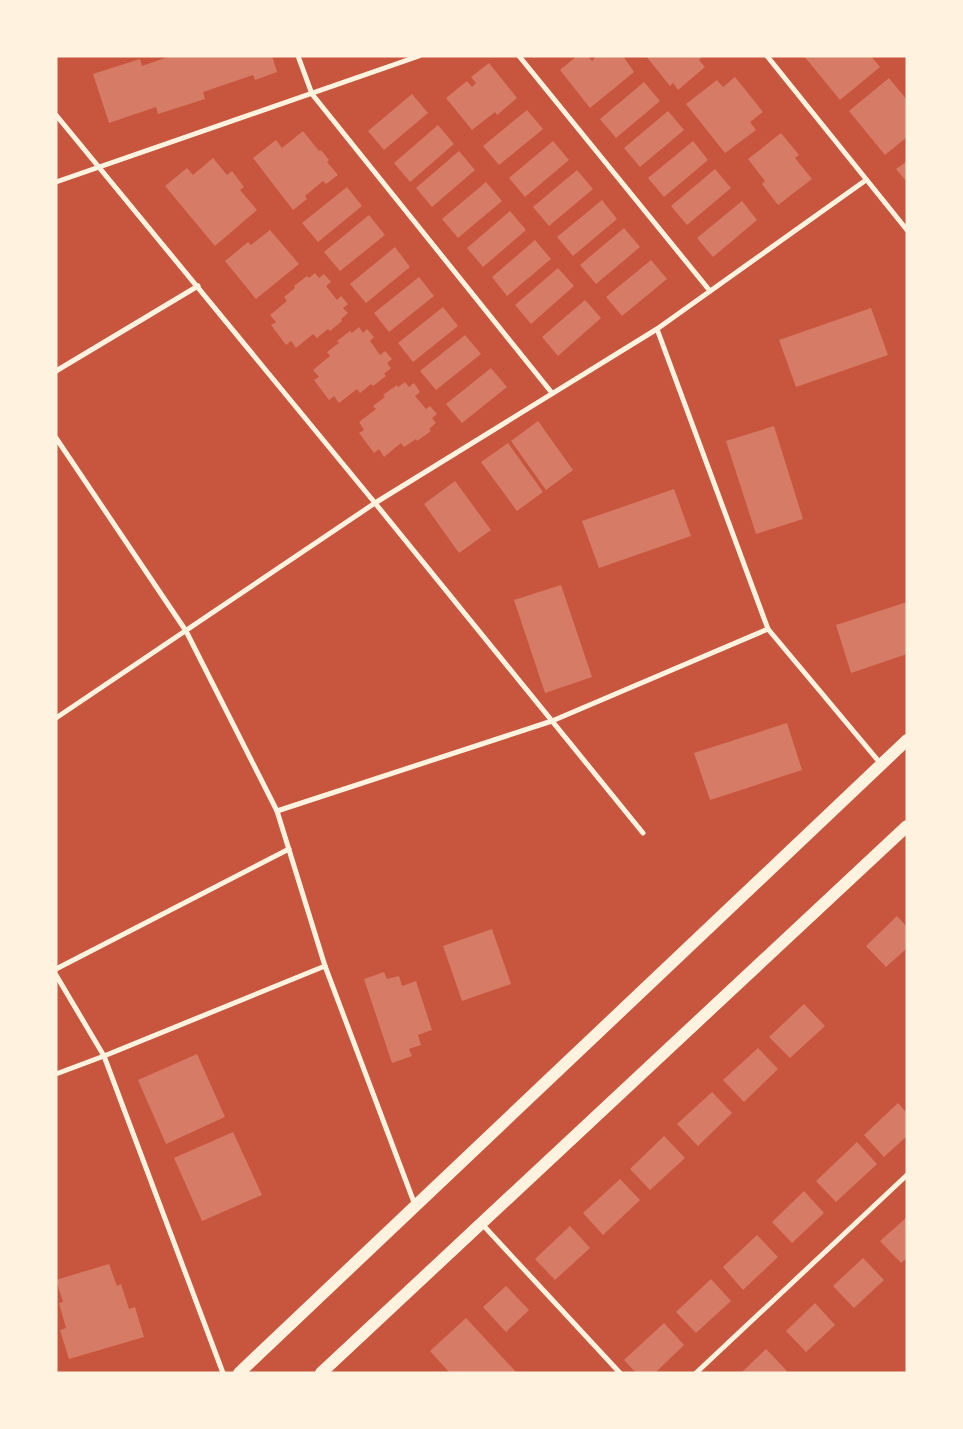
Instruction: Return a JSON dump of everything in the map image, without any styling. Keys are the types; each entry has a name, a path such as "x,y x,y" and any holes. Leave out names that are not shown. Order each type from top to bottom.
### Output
{"main road":[{"path":"239,1373 907,740"},
{"path":"321,1373 907,826"}],"street":[{"path":"298,56 312,94 552,393"},
{"path":"56,182 419,56"},
{"path":"519,56 710,291"},
{"path":"767,56 907,230"},
{"path":"56,115 100,166 643,833"},
{"path":"56,718 375,503 657,328 866,180"},
{"path":"56,371 198,286"},
{"path":"657,328 768,629 881,764"},
{"path":"56,438 186,631 277,811 325,966 416,1206"},
{"path":"277,811 552,721 768,629"},
{"path":"56,969 289,849"},
{"path":"56,1074 325,966"},
{"path":"56,975 104,1056 223,1373"},
{"path":"696,1373 907,1175"},
{"path":"482,1224 620,1373"}],"building":[{"path":"171,56 272,56 277,72 255,80 253,75 203,92 205,99 158,114 156,107 109,123 93,74 140,59 142,66"},
{"path":"577,56 588,56 592,61 595,58 594,56 623,56 634,72 590,108 560,70"},
{"path":"646,56 703,56 699,60 705,67 678,90 673,83 670,86"},
{"path":"804,56 871,56 880,67 840,100"},
{"path":"489,63 517,98 497,115 495,112 472,130 446,98 467,81 472,87 476,83 471,77"},
{"path":"735,77 763,112 750,122 756,130 725,153 686,104 717,80 723,87"},
{"path":"889,78 907,100 907,137 885,155 849,111"},
{"path":"644,82 660,101 616,138 600,119"},
{"path":"412,94 428,113 384,150 368,131"},
{"path":"527,110 543,129 499,165 483,146"},
{"path":"668,111 684,130 640,167 624,148"},
{"path":"438,125 454,144 410,182 394,163"},
{"path":"303,131 329,160 327,162 338,175 326,184 323,181 305,196 307,199 293,210 253,158 276,140 282,148"},
{"path":"781,133 799,155 795,158 812,179 778,205 762,184 765,181 748,159"},
{"path":"553,141 569,160 525,197 509,178"},
{"path":"693,141 708,160 664,197 648,178"},
{"path":"459,151 475,170 432,207 416,188"},
{"path":"213,158 227,175 232,171 244,187 240,190 257,210 215,246 165,186 187,168 193,175"},
{"path":"907,161 907,182 896,169"},
{"path":"715,169 731,188 687,225 671,206"},
{"path":"577,170 593,189 549,226 533,207"},
{"path":"486,182 502,201 458,238 442,219"},
{"path":"347,187 362,206 318,242 302,223"},
{"path":"602,200 617,219 573,256 557,237"},
{"path":"742,201 757,220 713,257 697,238"},
{"path":"510,211 526,230 483,267 467,248"},
{"path":"369,215 385,235 340,271 324,252"},
{"path":"624,228 640,247 596,284 580,265"},
{"path":"270,230 299,264 256,299 225,261 248,242 251,245"},
{"path":"535,240 551,259 507,296 492,277"},
{"path":"395,247 410,267 366,303 350,284"},
{"path":"651,260 667,279 622,316 606,297"},
{"path":"558,268 574,286 531,324 515,305"},
{"path":"315,273 319,278 324,274 331,282 326,286 337,300 341,296 348,304 343,308 348,313 330,331 328,329 317,338 313,334 296,348 291,341 286,345 271,325 276,322 270,315 287,301 284,297 295,288 294,286 307,276 309,278"},
{"path":"419,277 434,296 389,332 374,313"},
{"path":"585,300 601,318 558,356 542,337"},
{"path":"443,307 458,326 413,362 398,343"},
{"path":"871,308 888,355 796,387 779,340"},
{"path":"359,327 363,333 367,329 374,337 370,341 380,355 385,351 392,359 387,363 391,368 384,374 386,376 373,386 371,384 360,393 357,389 339,403 334,396 329,400 314,380 319,377 313,370 330,356 327,352 339,343 337,341"},
{"path":"465,335 481,354 436,390 420,371"},
{"path":"491,368 507,387 462,423 446,404"},
{"path":"405,382 409,387 414,383 420,392 415,396 426,409 430,406 437,414 432,418 436,423 429,429 431,431 417,441 416,439 404,447 401,443 384,457 379,449 374,453 359,433 364,430 359,422 376,409 373,406 385,397 383,395"},
{"path":"538,421 573,470 546,490 511,441"},
{"path":"774,426 803,519 756,534 726,441"},
{"path":"508,443 543,492 517,511 481,462"},
{"path":"455,481 491,530 459,553 424,504"},
{"path":"674,489 691,536 599,568 582,521"},
{"path":"561,585 592,677 545,693 514,600"},
{"path":"907,602 907,654 851,673 836,625"},
{"path":"787,723 802,770 710,800 694,753"},
{"path":"897,916 907,927 907,948 886,967 866,946"},
{"path":"492,929 511,984 462,1001 443,946"},
{"path":"384,972 387,979 399,976 402,986 416,981 432,1030 418,1035 421,1045 409,1049 412,1056 392,1063 364,979"},
{"path":"804,1004 825,1026 790,1058 769,1037"},
{"path":"758,1048 778,1069 744,1102 723,1080"},
{"path":"197,1054 225,1117 166,1144 138,1080"},
{"path":"712,1092 732,1113 698,1146 677,1124"},
{"path":"898,1103 907,1113 907,1136 884,1157 864,1135"},
{"path":"233,1132 262,1195 202,1221 174,1158"},
{"path":"664,1136 685,1158 650,1190 630,1169"},
{"path":"857,1142 877,1164 836,1202 816,1181"},
{"path":"620,1179 640,1200 603,1235 583,1213"},
{"path":"804,1191 824,1213 792,1243 772,1222"},
{"path":"907,1217 907,1258 901,1263 880,1241"},
{"path":"570,1226 590,1248 555,1280 535,1259"},
{"path":"757,1235 778,1257 743,1290 723,1267"},
{"path":"863,1258 884,1280 854,1308 833,1286"},
{"path":"109,1264 117,1286 121,1284 129,1309 135,1307 144,1337 69,1359 60,1330 66,1328 59,1303 63,1302 56,1280"},
{"path":"711,1279 731,1301 696,1333 676,1312"},
{"path":"506,1286 529,1310 506,1332 483,1307"},
{"path":"815,1303 835,1325 806,1352 786,1331"},
{"path":"466,1318 517,1373 450,1373 430,1351"},
{"path":"664,1323 684,1345 655,1373 636,1373 624,1360"},
{"path":"766,1349 787,1371 785,1373 741,1373"}]}
